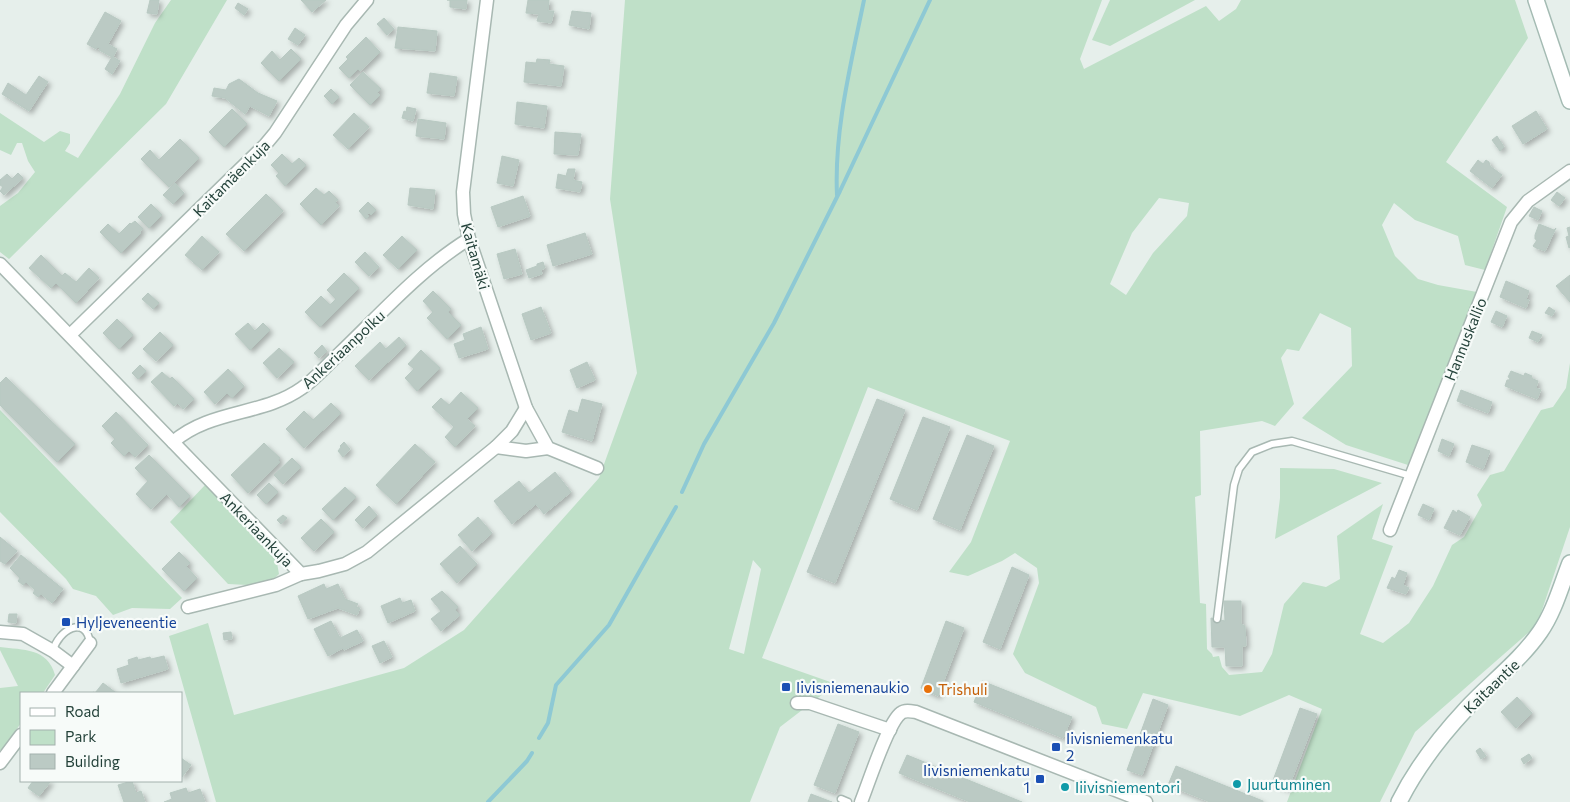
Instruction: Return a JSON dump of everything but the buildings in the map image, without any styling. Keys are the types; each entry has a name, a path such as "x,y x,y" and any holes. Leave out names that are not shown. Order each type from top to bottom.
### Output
{"main road":[{"path":"1536,0 1570,101"},
{"name":"Kaitaantie","path":"1400,802 1421,764 1440,739 1466,708 1518,660 1541,630 1570,563"}],"street":[{"name":"Kaitamäenkuja","path":"70,335 265,145 275,133 346,25 367,0"},
{"name":"Kaitamäki","path":"487,0 463,192 464,214 470,240 526,408 548,448"},
{"name":"Hannuskallio","path":"1390,530 1512,222 1528,201 1540,190 1570,171"},
{"name":"Ankeriaanpolku","path":"173,442 183,434 202,424 279,400 301,389 407,288 454,249 470,240"},
{"name":"Ankeriaankuja","path":"0,264 301,574 345,564 367,552 496,447 512,431 526,408"},
{"path":"496,447 526,451 548,448 597,468"},
{"path":"188,608 276,585 301,574"},
{"path":"0,632 23,634 53,651 73,666"},
{"path":"54,692 90,643"},
{"path":"797,703 810,703 890,730"},
{"path":"861,802 890,730 899,714 906,710 916,712 1146,802"},
{"path":"0,763 20,736"}],"lane":[{"path":"1217,619 1234,485 1239,470 1252,452 1272,444 1292,441 1411,476"},
{"path":"53,651 56,640 71,627 82,628 89,634 90,643"},
{"path":"841,799 848,802"}],"green space":[{"path":"171,0 227,0 166,104 9,259 0,252 0,206 18,193 35,172 28,161 22,143 17,143 11,155 0,150 0,113 44,142 60,131 70,134 70,143 65,151 78,158 120,94 155,23"},
{"path":"625,0 1102,0 1080,59 1084,69 1206,6 1219,21 1236,9 1241,0 1515,0 1528,38 1446,162 1507,207 1485,270 1465,265 1458,236 1415,220 1394,203 1382,225 1395,256 1418,279 1438,285 1477,292 1408,465 1346,445 1302,418 1352,366 1351,328 1320,313 1299,351 1287,349 1281,358 1294,404 1275,426 1262,421 1200,431 1201,495 1195,497 1200,603 1206,604 1207,649 1213,657 1219,656 1222,667 1229,675 1262,672 1272,654 1284,604 1303,582 1326,587 1340,579 1337,536 1383,504 1372,539 1393,546 1360,634 1383,643 1409,623 1433,586 1452,545 1464,537 1482,505 1477,495 1490,475 1504,471 1541,410 1553,407 1566,388 1570,363 1570,527 1537,625 1415,732 1380,802 1287,802 1322,709 1289,695 1240,716 1143,693 1127,729 1102,724 1096,707 1025,673 1013,654 1039,583 1037,568 1015,553 968,576 949,572 971,542 1010,441 868,387 762,658 836,684 780,727 750,802 216,802 169,636 208,623 234,715 404,668 464,630 599,478 637,373 610,199","holes":["1159,198 1189,203 1187,216 1153,253 1126,295 1110,284 1132,233","753,560 761,569 744,654 729,649"]},
{"path":"1110,0 1195,0 1110,46 1092,40"},
{"path":"0,410 182,598 170,609 132,608 113,615 96,596 73,589 66,579 0,512"},
{"path":"1280,468 1334,469 1382,483 1275,539 1280,498"},
{"path":"206,484 268,548 277,563 279,574 274,578 268,582 255,585 228,584 170,522"},
{"path":"0,647 26,650 41,655 52,666 55,675 44,692 20,692 20,724 2,750 0,750 0,688 18,686"}],"waterway":[{"path":"837,195 838,146 841,122 864,0"},
{"path":"682,492 704,444 774,323 840,191 930,0"},
{"path":"539,738 548,723 556,685 609,625 676,507"},
{"path":"488,802 527,761 532,753"}],"place":[{"name":"Hyljeveneentie","path":"66,622"},
{"name":"Iivisniemenaukio","path":"786,687"},
{"name":"Trishuli","path":"928,689"},
{"name":"Iivisniemenkatu 2","path":"1056,747"},
{"name":"Iivisniemenkatu 1","path":"1040,779"},
{"name":"Juurtuminen","path":"1237,784"},
{"name":"Iiivisniementori","path":"1065,787"}]}
